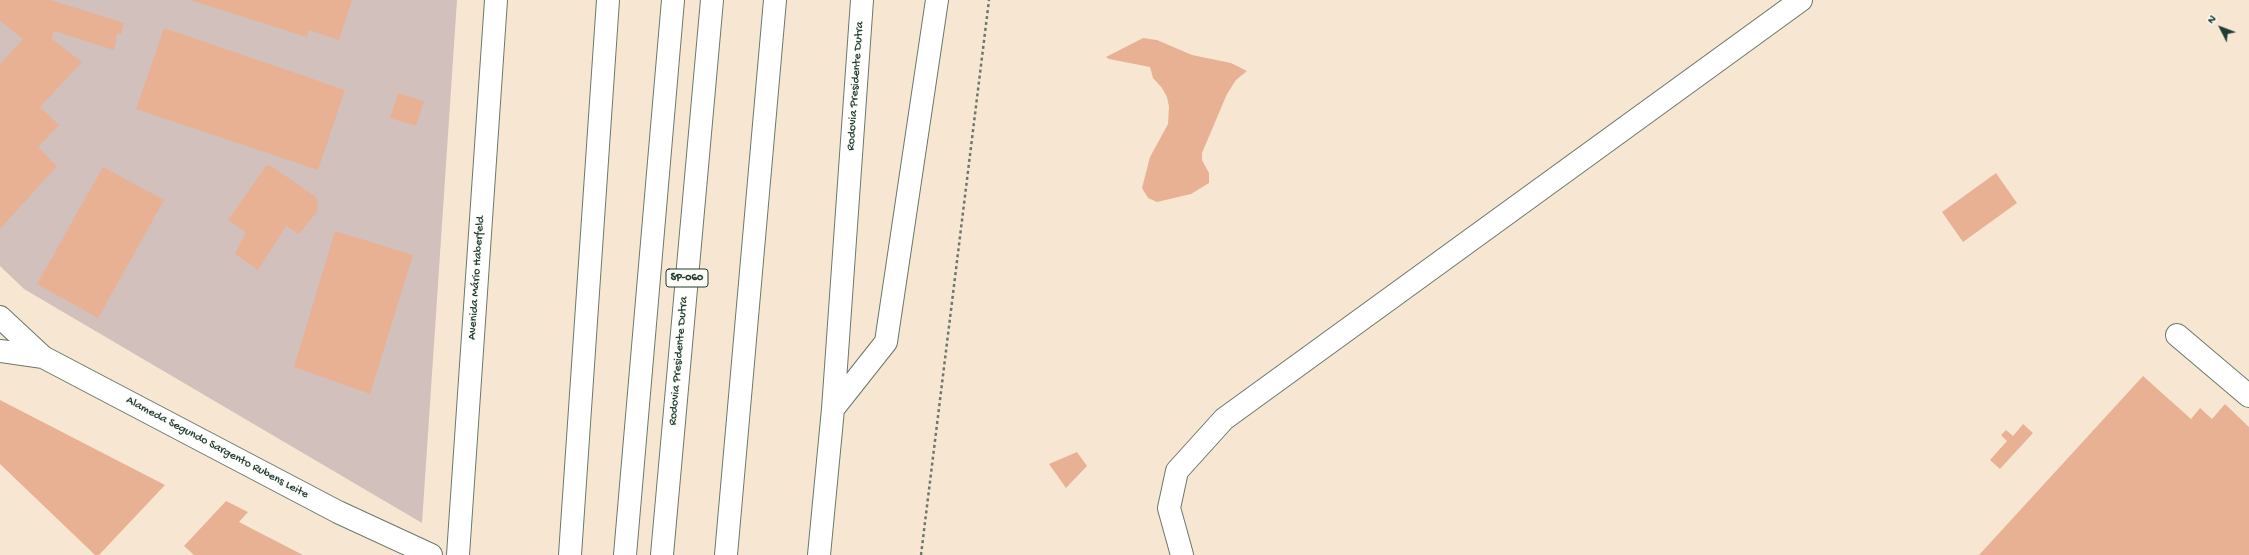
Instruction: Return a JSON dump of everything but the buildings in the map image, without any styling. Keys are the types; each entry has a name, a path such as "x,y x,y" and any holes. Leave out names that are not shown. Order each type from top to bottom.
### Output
{"main road":[{"name":"Avenida Mário Haberfeld","path":"458,555 496,0"},
{"path":"570,555 608,0"},
{"path":"625,555 673,0"},
{"name":"Rodovia Presidente Dutra","path":"662,555 712,0"},
{"path":"726,555 775,0"},
{"name":"Rodovia Presidente Dutra","path":"819,555 833,409 862,0"},
{"path":"833,409 886,342 937,0"},
{"path":"1182,555 1169,508 1177,471 1224,419 1801,0"},
{"path":"0,317 43,357"},
{"path":"2177,335 2249,396"},
{"name":"Alameda Segundo Sargento Rubens Leite","path":"0,351 43,357 338,512 431,555"}],"path":[{"path":"921,555 989,0"}],"shaded area":[{"path":"0,0 457,0 422,523 24,289 0,266"}]}
